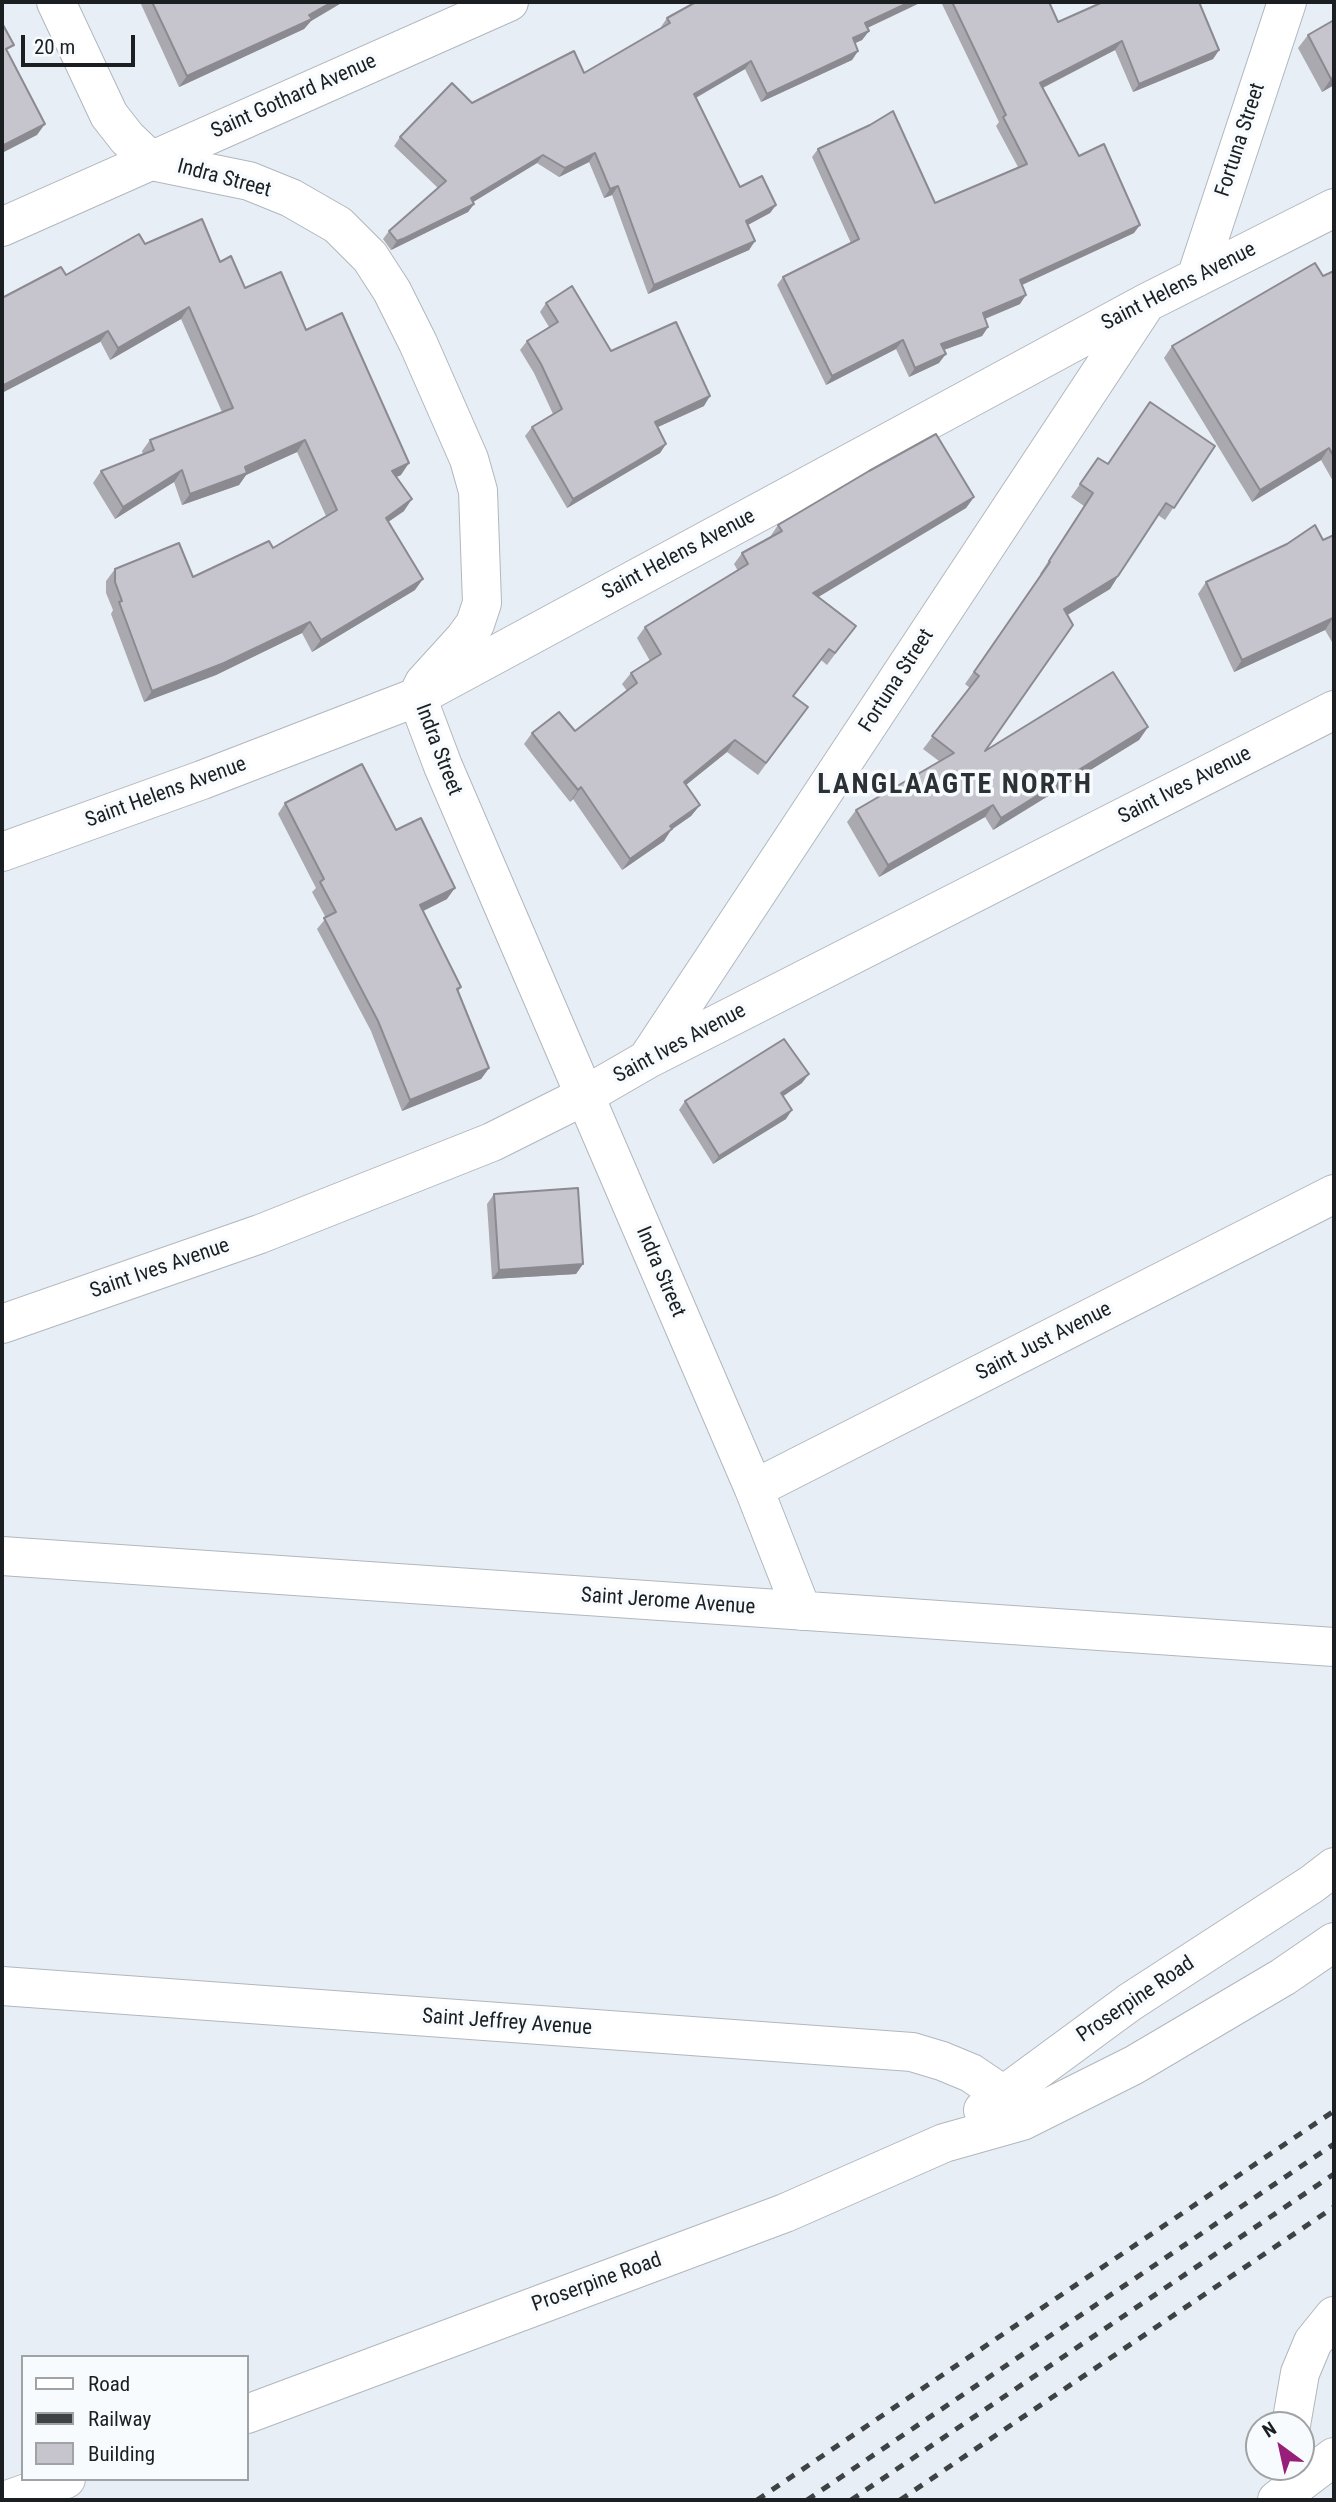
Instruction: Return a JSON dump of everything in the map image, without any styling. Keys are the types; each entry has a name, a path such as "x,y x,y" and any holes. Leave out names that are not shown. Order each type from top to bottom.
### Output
{"street":[{"name":"Indra Street","path":"56,2 109,116 151,161 249,181 291,198 338,225 370,257 392,291 418,343 469,459 478,491 482,603 475,624 424,683 417,697 443,766 754,1489 802,1611"},
{"name":"Saint Gothard Avenue","path":"2,227 509,2"},
{"name":"Fortuna Street","path":"1196,278 1287,2"},
{"name":"Saint Helens Avenue","path":"2,852 417,697 1146,303 1334,208"},
{"name":"Fortuna Street","path":"648,1059 1146,303"},
{"name":"Saint Ives Avenue","path":"2,1324 260,1234 492,1142 584,1096 648,1059 1334,710"},
{"name":"Saint Just Avenue","path":"754,1489 1334,1194"},
{"name":"Saint Jerome Avenue","path":"2,1556 1334,1647"},
{"name":"Proserpine Road","path":"944,2143 1002,2094 1130,2002 1334,1867"},
{"name":"Proserpine Road","path":"248,2414 785,2213 944,2143 1021,2121 1086,2091 1185,2036 1334,1942"},
{"name":"Saint Jeffrey Avenue","path":"2,1986 912,2052 971,2073 1002,2094"},
{"path":"1293,2411 1300,2373 1313,2342 1334,2316"},
{"path":"1277,2500 1334,2457"},
{"path":"2,2498 7,2500 60,2481"},
{"path":"1277,2500 1280,2481"}],"building":[{"path":"152,2 332,2 309,15 312,19 187,76"},
{"path":"696,2 910,2 865,23 869,31 853,38 858,51 767,94 751,61 694,94 740,187 762,176 776,205 746,221 755,241 654,285 618,186 610,189 595,153 565,168 543,155 471,198 474,204 397,241 389,231 446,181 400,137 452,83 472,103 574,51 584,73 670,23 667,18"},
{"path":"952,2 1049,2 1058,22 1103,2 1199,2 1219,50 1139,84 1122,41 1040,83 1079,156 1104,144 1140,225 1020,280 1026,295 983,313 988,327 941,344 946,354 915,368 903,340 832,376 783,277 859,239 818,149 893,111 935,203 1027,164"},
{"path":"1334,20 1334,77 1331,79 1308,35"},
{"path":"2,23 14,45 6,49 45,124 2,146"},
{"path":"202,219 220,262 231,256 245,288 281,272 306,330 342,313 409,463 392,471 412,499 386,518 423,579 321,640 310,622 224,663 152,691 119,602 122,601 115,582 115,569 179,543 193,577 269,541 273,548 337,510 305,440 245,467 247,473 190,494 182,470 123,507 101,471 154,450 150,440 233,408 189,307 118,348 108,331 2,386 2,298 61,267 66,275 139,234 145,244"},
{"path":"1315,263 1323,276 1334,271 1334,457 1329,448 1260,490 1172,346"},
{"path":"572,286 611,351 676,322 710,396 655,422 666,444 573,499 532,427 562,409 527,341 558,322 546,303"},
{"path":"1150,402 1215,446 1174,508 1166,503 1118,576 1064,609 1073,625 985,751 1113,672 1148,727 1001,818 993,805 888,865 856,810 954,753 932,736 979,676 974,672 1050,562 1093,493 1080,484 1098,458 1108,464"},
{"path":"936,434 974,497 813,593 856,626 835,653 829,649 793,696 808,707 766,763 735,740 684,782 700,805 630,859 581,787 578,790 532,733 559,712 575,731 637,683 631,673 661,654 645,627 748,564 742,553 782,531 778,525"},
{"path":"1315,525 1323,540 1334,535 1334,620 1333,618 1242,660 1206,582 1287,544"},
{"path":"362,764 396,830 421,818 455,888 420,905 461,987 457,989 489,1068 410,1100 378,1021 324,918 336,912 320,882 324,879 285,803"},
{"path":"784,1039 809,1074 781,1093 792,1110 719,1156 685,1101"},
{"path":"578,1188 583,1264 499,1270 494,1194"}],"railway":[{"path":"757,2500 1334,2111"},
{"path":"807,2500 1334,2144"},
{"path":"851,2500 1334,2174"},
{"path":"900,2500 1334,2207"}],"district":[{"name":"LANGLAAGTE NORTH","path":"955,786"}]}
